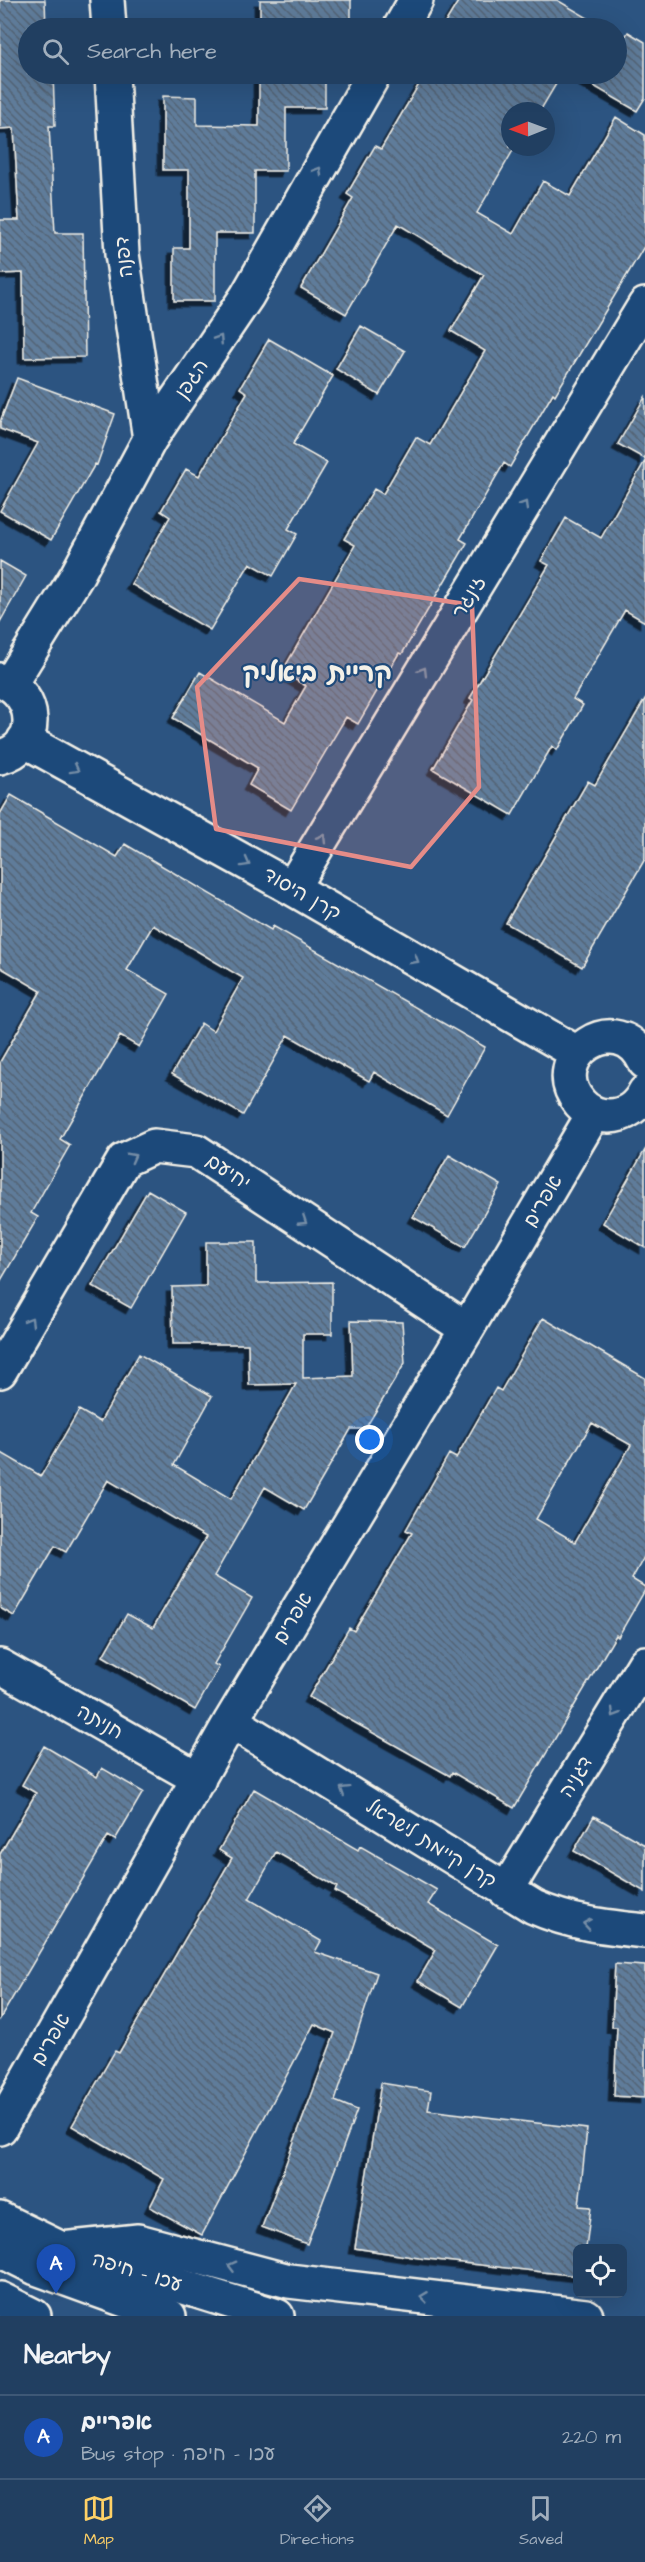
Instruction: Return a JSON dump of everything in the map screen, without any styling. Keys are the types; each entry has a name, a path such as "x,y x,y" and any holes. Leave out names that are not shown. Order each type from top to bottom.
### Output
{"main road":[{"path":"108,0 109,18"},
{"path":"406,18 416,0"},
{"name":"דפנה","path":"113,84 122,254 150,439"},
{"name":"הגפן","path":"5,682 76,577 150,439 247,296 368,84"},
{"name":"זינגר","path":"292,888 645,305"},
{"path":"5,682 20,692 31,716 30,728 12,749"},
{"name":"קרן היסוד","path":"12,749 292,888 577,1053"},
{"path":"641,1042 609,1037 586,1044 577,1053 569,1076 571,1087 584,1107 594,1113 618,1115 638,1103 645,1093"},
{"name":"אפרים","path":"0,2128 200,1779 231,1720 467,1329 594,1113"},
{"name":"יחיעם","path":"0,1371 124,1160 154,1146 196,1151 467,1329"},
{"name":"דגניה","path":"506,1891 645,1663"},
{"name":"חניתה","path":"0,1666 200,1779"},
{"name":"קרן קיימת לישראל","path":"231,1720 506,1891 554,1916 582,1924 645,1931"},
{"path":"0,2203 7,2233 36,2268 168,2316"},
{"name":"עכו - חיפה","path":"7,2233 277,2316"},
{"path":"62,2249 138,2241 289,2281 586,2316"},
{"path":"0,2299 34,2316"}],"highlighted area":[{"path":"299,579 472,605 479,787 411,867 216,829 197,687"}],"building":[{"path":"0,0 45,0 46,18 18,18 18,84 53,84 55,126 49,126 55,233 83,233 85,357 24,358 23,273 0,274 0,220 19,220 14,128 0,129"},
{"path":"260,0 351,0 351,18 260,18"},
{"path":"459,0 557,0 588,18 448,18"},
{"path":"628,32 645,42 645,98 637,111 590,84 627,84"},
{"path":"259,84 325,84 325,108 286,108 286,171 255,171 255,233 215,233 215,301 174,301 174,248 189,248 189,170 163,170 163,96 197,97 197,125 259,126"},
{"path":"419,84 556,84 545,102 501,102 501,156 510,156 477,213 513,234 543,181 570,196 616,117 645,135 645,245 510,467 504,463 460,539 467,543 402,654 399,653 358,724 346,717 291,810 249,785 258,768 173,718 200,672 285,722 306,686 282,672 355,545 344,539 374,489 383,494 416,437 430,445 485,351 451,331 484,275 398,224 346,314 301,288 353,198 347,194 375,146 381,149"},
{"path":"361,326 405,351 379,395 336,369"},
{"path":"269,339 333,376 293,444 327,463 288,529 297,534 273,576 250,563 210,630 131,584 170,517 161,511 186,469 199,476 247,393 240,388"},
{"path":"17,378 115,414 97,465 95,464 51,540 0,511 38,443 0,429 0,422"},
{"path":"645,397 645,459 618,444"},
{"path":"645,461 645,622 625,610 573,699 583,705 557,750 552,746 512,815 433,769 473,700 470,698 549,565 541,561 566,518 601,538"},
{"path":"0,561 26,576 0,622"},
{"path":"645,699 645,859 582,967 506,923 588,781 595,785"},
{"path":"11,795 117,857 125,844 271,930 273,926 485,1047 447,1115 374,1072 369,1081 288,1035 243,1115 172,1074 201,1023 213,1031 243,978 153,925 127,970 169,994 139,1047 120,1036 60,1139 70,1145 31,1213 38,1217 0,1282 0,1062 41,991 0,967 0,814"},
{"path":"645,1150 645,1248 603,1223"},
{"path":"449,1155 501,1185 465,1247 413,1217"},
{"path":"148,1190 186,1212 131,1308 92,1286"},
{"path":"206,1242 256,1242 256,1283 332,1282 332,1334 303,1334 303,1378 353,1376 351,1321 402,1322 405,1363 365,1429 351,1429 304,1510 265,1487 214,1576 252,1598 214,1664 219,1667 195,1710 103,1656 127,1614 153,1628 206,1537 108,1480 66,1552 55,1546 14,1616 0,1608 0,1452 41,1476 79,1410 100,1422 139,1354 212,1396 174,1465 231,1499 296,1384 249,1385 248,1344 173,1344 172,1287 206,1286"},
{"path":"543,1318 645,1378 645,1555 632,1579 645,1587 645,1590 514,1808 452,1772 450,1776 309,1697 349,1628 354,1631 412,1533 406,1530 449,1454 456,1458 496,1388 501,1391","holes":["592,1423 631,1445 575,1542 536,1519"]},
{"path":"44,1746 97,1777 102,1768 143,1792 115,1840 108,1836 0,2019 0,1854 36,1793 22,1785"},
{"path":"254,1789 358,1850 360,1846 437,1890 428,1904 498,1945 462,2007 418,1981 436,1950 335,1891 337,1887 276,1852 249,1899 321,1941 315,1952 377,1973 335,2101 357,2110 307,2244 262,2227 335,2033 314,2024 202,2235 150,2207 164,2179 72,2126 115,2051 119,2053 232,1858 219,1850"},
{"path":"594,1816 645,1845 645,1892 574,1851"},
{"path":"615,1964 645,1966 645,2098 614,2096 617,2027 612,2027"},
{"path":"381,2083 431,2091 428,2110 587,2129 579,2206 591,2207 586,2244 573,2244 573,2275 419,2258 355,2248"}],"place":[{"name":"אפריים","path":"56,2294"}],"district":[{"name":"קריית ביאליק","path":"317,673"}]}
